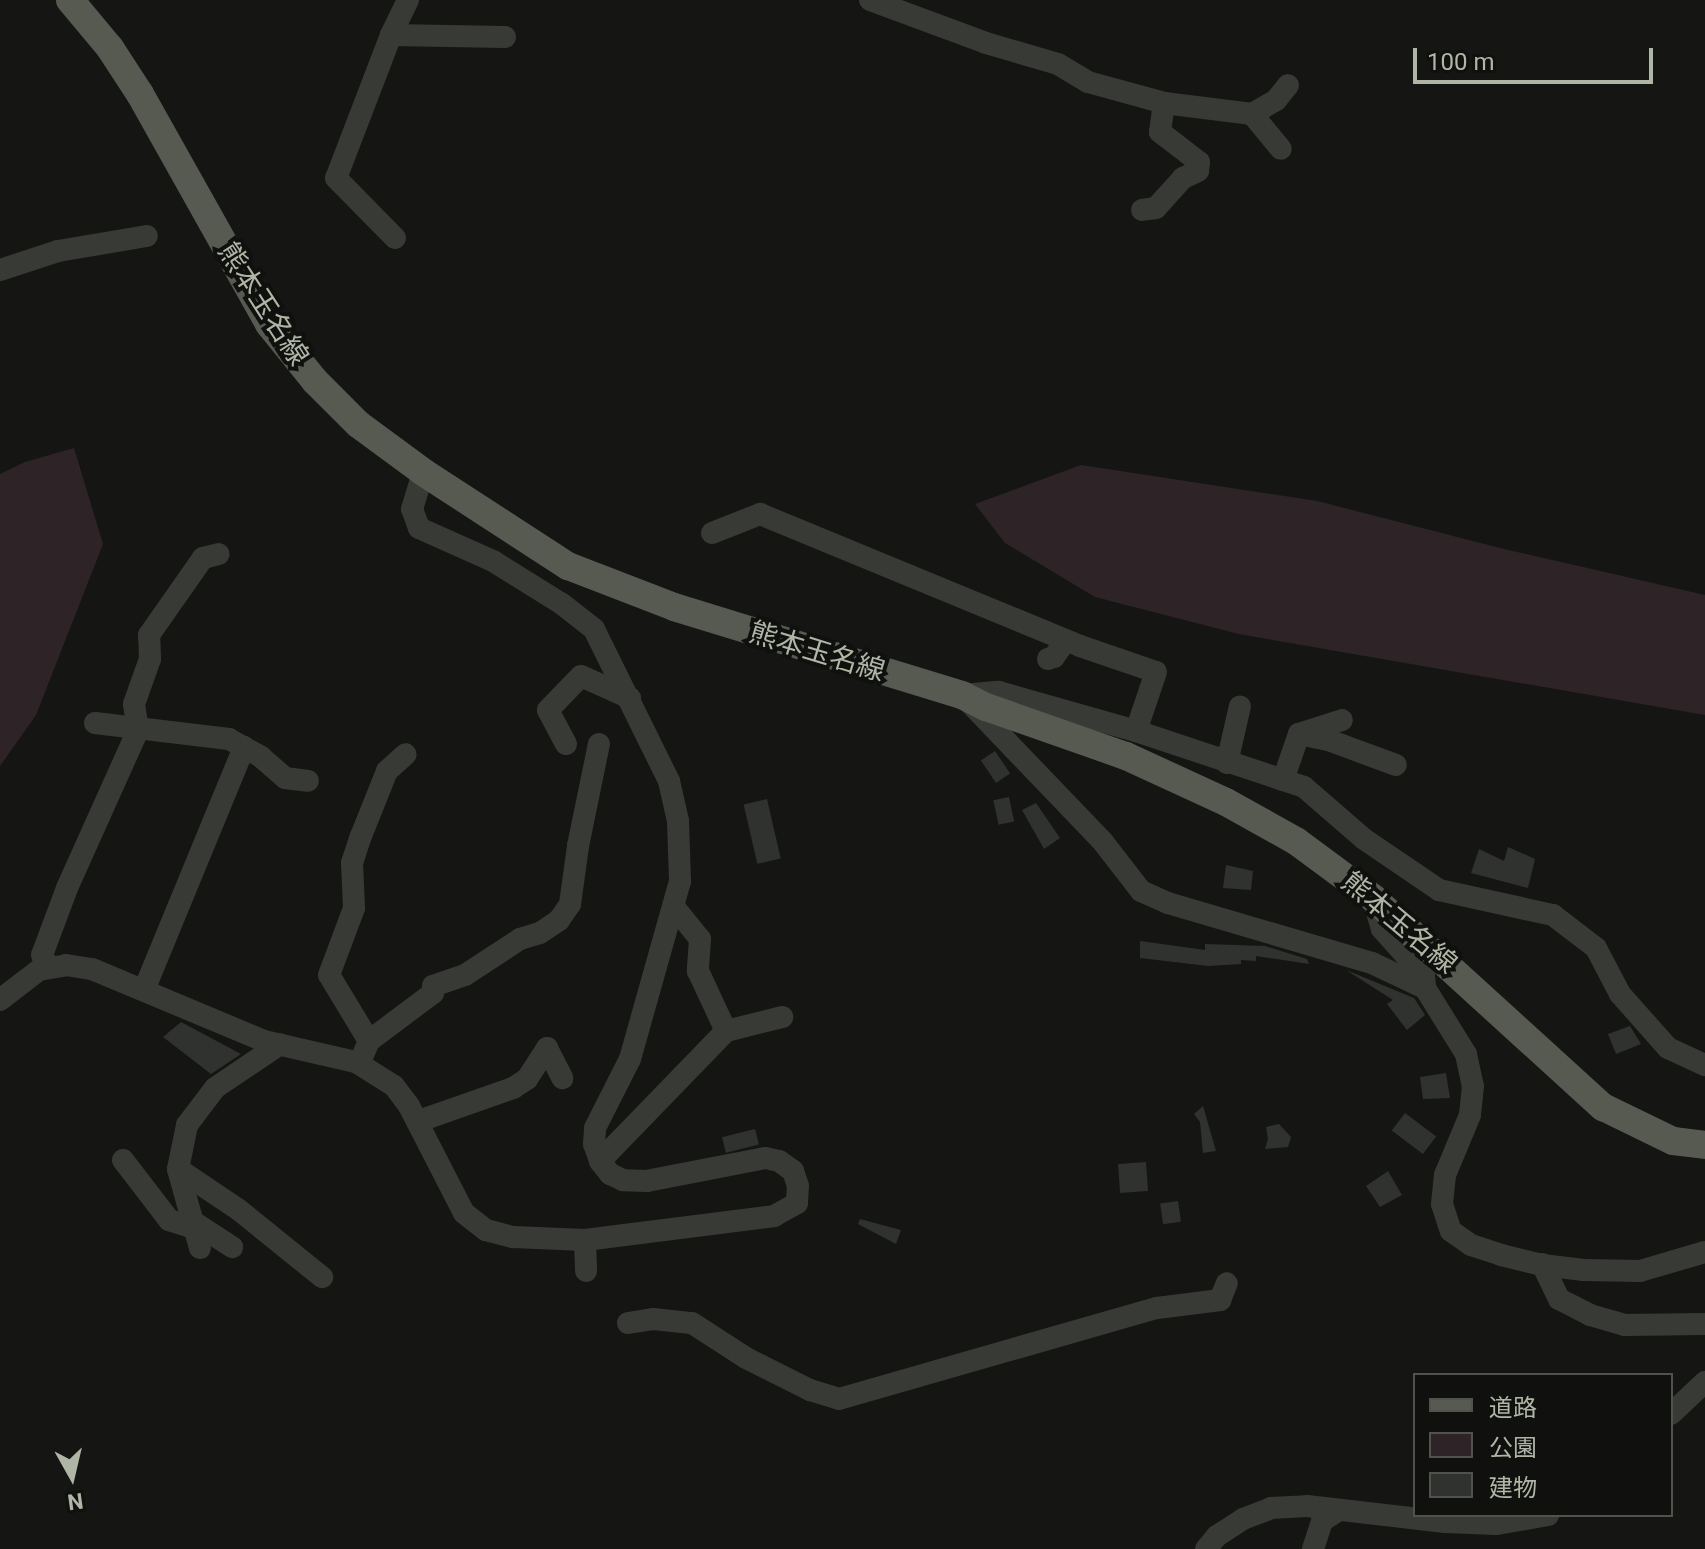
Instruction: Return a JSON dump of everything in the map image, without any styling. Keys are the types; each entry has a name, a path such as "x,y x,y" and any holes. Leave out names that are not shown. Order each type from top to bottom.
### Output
{"main road":[{"name":"熊本玉名線","path":"70,0 110,48 140,94 269,324 315,381 358,424 423,472 568,566 688,612 962,695 986,707 1126,756 1226,802 1296,841 1373,898 1603,1107 1673,1141 1705,1145"}],"street":[{"path":"395,238 336,178 391,35 408,0"},
{"path":"870,0 986,43 1058,64 1088,82 1164,103 1252,114 1276,100 1288,85"},
{"path":"391,35 505,37"},
{"path":"1142,210 1156,208 1183,178 1198,171 1199,162 1160,132 1164,103"},
{"path":"1252,114 1281,149"},
{"path":"0,270 58,251 147,236"},
{"path":"0,1000 22,980 49,968 66,965 92,969 280,1044 360,1064 394,1086 419,1121 464,1213 486,1230 513,1237 585,1240 774,1216 797,1203 798,1186 793,1171 779,1161 765,1158 647,1181 623,1180 610,1174 600,1161 594,1144 595,1128 630,1059 674,907 680,852 669,781 594,629 562,604 493,561 419,528 412,509 423,472"},
{"path":"712,533 760,514 1065,641 1156,672 1136,731"},
{"path":"49,968 42,955 67,888 138,730 134,704 150,659 149,635 203,558 219,554"},
{"path":"1048,659 1065,641"},
{"path":"566,744 548,710 581,676 630,698"},
{"path":"962,695 999,692 1136,731 1304,787 1364,839 1439,890 1553,915 1596,948 1620,994 1668,1048 1705,1065"},
{"path":"962,695 1103,842 1141,891 1168,903 1372,963 1425,988"},
{"path":"1227,763 1240,706"},
{"path":"1299,734 1342,720"},
{"path":"95,723 229,739 285,778 308,781"},
{"path":"1283,780 1299,734"},
{"path":"1299,734 1331,741 1396,765"},
{"path":"360,1064 369,1041 385,1032 415,1003 433,993 433,986 465,975 520,939 540,933 559,920 570,904 578,846 599,744"},
{"path":"144,990 244,747"},
{"path":"369,1041 329,975 354,908 352,863 361,836 387,771 406,754"},
{"path":"1373,898 1382,929 1424,976 1425,988 1466,1054 1473,1086 1470,1115 1445,1175 1442,1204 1451,1231 1471,1245 1542,1264 1640,1271 1705,1252"},
{"path":"674,907 700,939 698,971 726,1031"},
{"path":"600,1161 726,1031 782,1017"},
{"path":"195,1233 178,1169 187,1125 215,1088 280,1044"},
{"path":"419,1121 513,1088 527,1079 547,1048 562,1078"},
{"path":"123,1160 169,1220 232,1247"},
{"path":"178,1169 239,1210 322,1277"},
{"path":"585,1240 586,1271"},
{"path":"1542,1264 1559,1299 1590,1315 1624,1325 1705,1324"},
{"path":"628,1323 653,1319 692,1323 746,1358 810,1390 839,1399 1157,1308 1220,1300 1227,1283"},
{"path":"1673,1412 1705,1382"},
{"path":"1206,1549 1217,1536 1243,1519 1271,1508 1307,1506 1413,1517"},
{"path":"1313,1549 1322,1521 1339,1510"},
{"path":"1418,1517 1497,1524 1537,1517"}],"green space":[{"path":"74,448 103,544 36,715 0,766 0,474 25,462"},
{"path":"1081,465 1317,501 1500,548 1705,595 1705,715 1239,634 1095,597 1005,543 975,504"}],"building":[{"path":"995,751 1010,773 996,783 981,761"},
{"path":"1009,797 1014,821 999,825 993,800"},
{"path":"767,799 781,858 757,864 744,804"},
{"path":"1036,803 1060,838 1044,849 1022,810"},
{"path":"1508,847 1535,859 1528,888 1471,873 1479,849 1504,861"},
{"path":"1226,865 1253,871 1251,890 1223,888"},
{"path":"1140,941 1205,950 1205,944 1265,946 1307,959 1309,964 1256,956 1256,961 1241,960 1241,964 1208,966 1140,958"},
{"path":"1346,970 1414,998 1425,1015 1407,1030 1387,1004 1393,1000"},
{"path":"181,1022 241,1054 211,1074 163,1037"},
{"path":"1630,1026 1641,1044 1616,1054 1608,1034"},
{"path":"1446,1073 1450,1098 1423,1099 1420,1077"},
{"path":"1203,1106 1216,1151 1203,1153 1200,1122 1194,1114"},
{"path":"1405,1113 1436,1136 1423,1154 1392,1131"},
{"path":"1279,1124 1291,1137 1288,1147 1265,1149 1268,1139 1266,1127"},
{"path":"755,1129 759,1145 726,1153 722,1137"},
{"path":"1146,1162 1148,1191 1120,1193 1118,1164"},
{"path":"1388,1171 1402,1195 1380,1207 1366,1186"},
{"path":"1178,1201 1181,1222 1163,1224 1160,1204"},
{"path":"860,1219 901,1230 896,1244 858,1224"}]}
